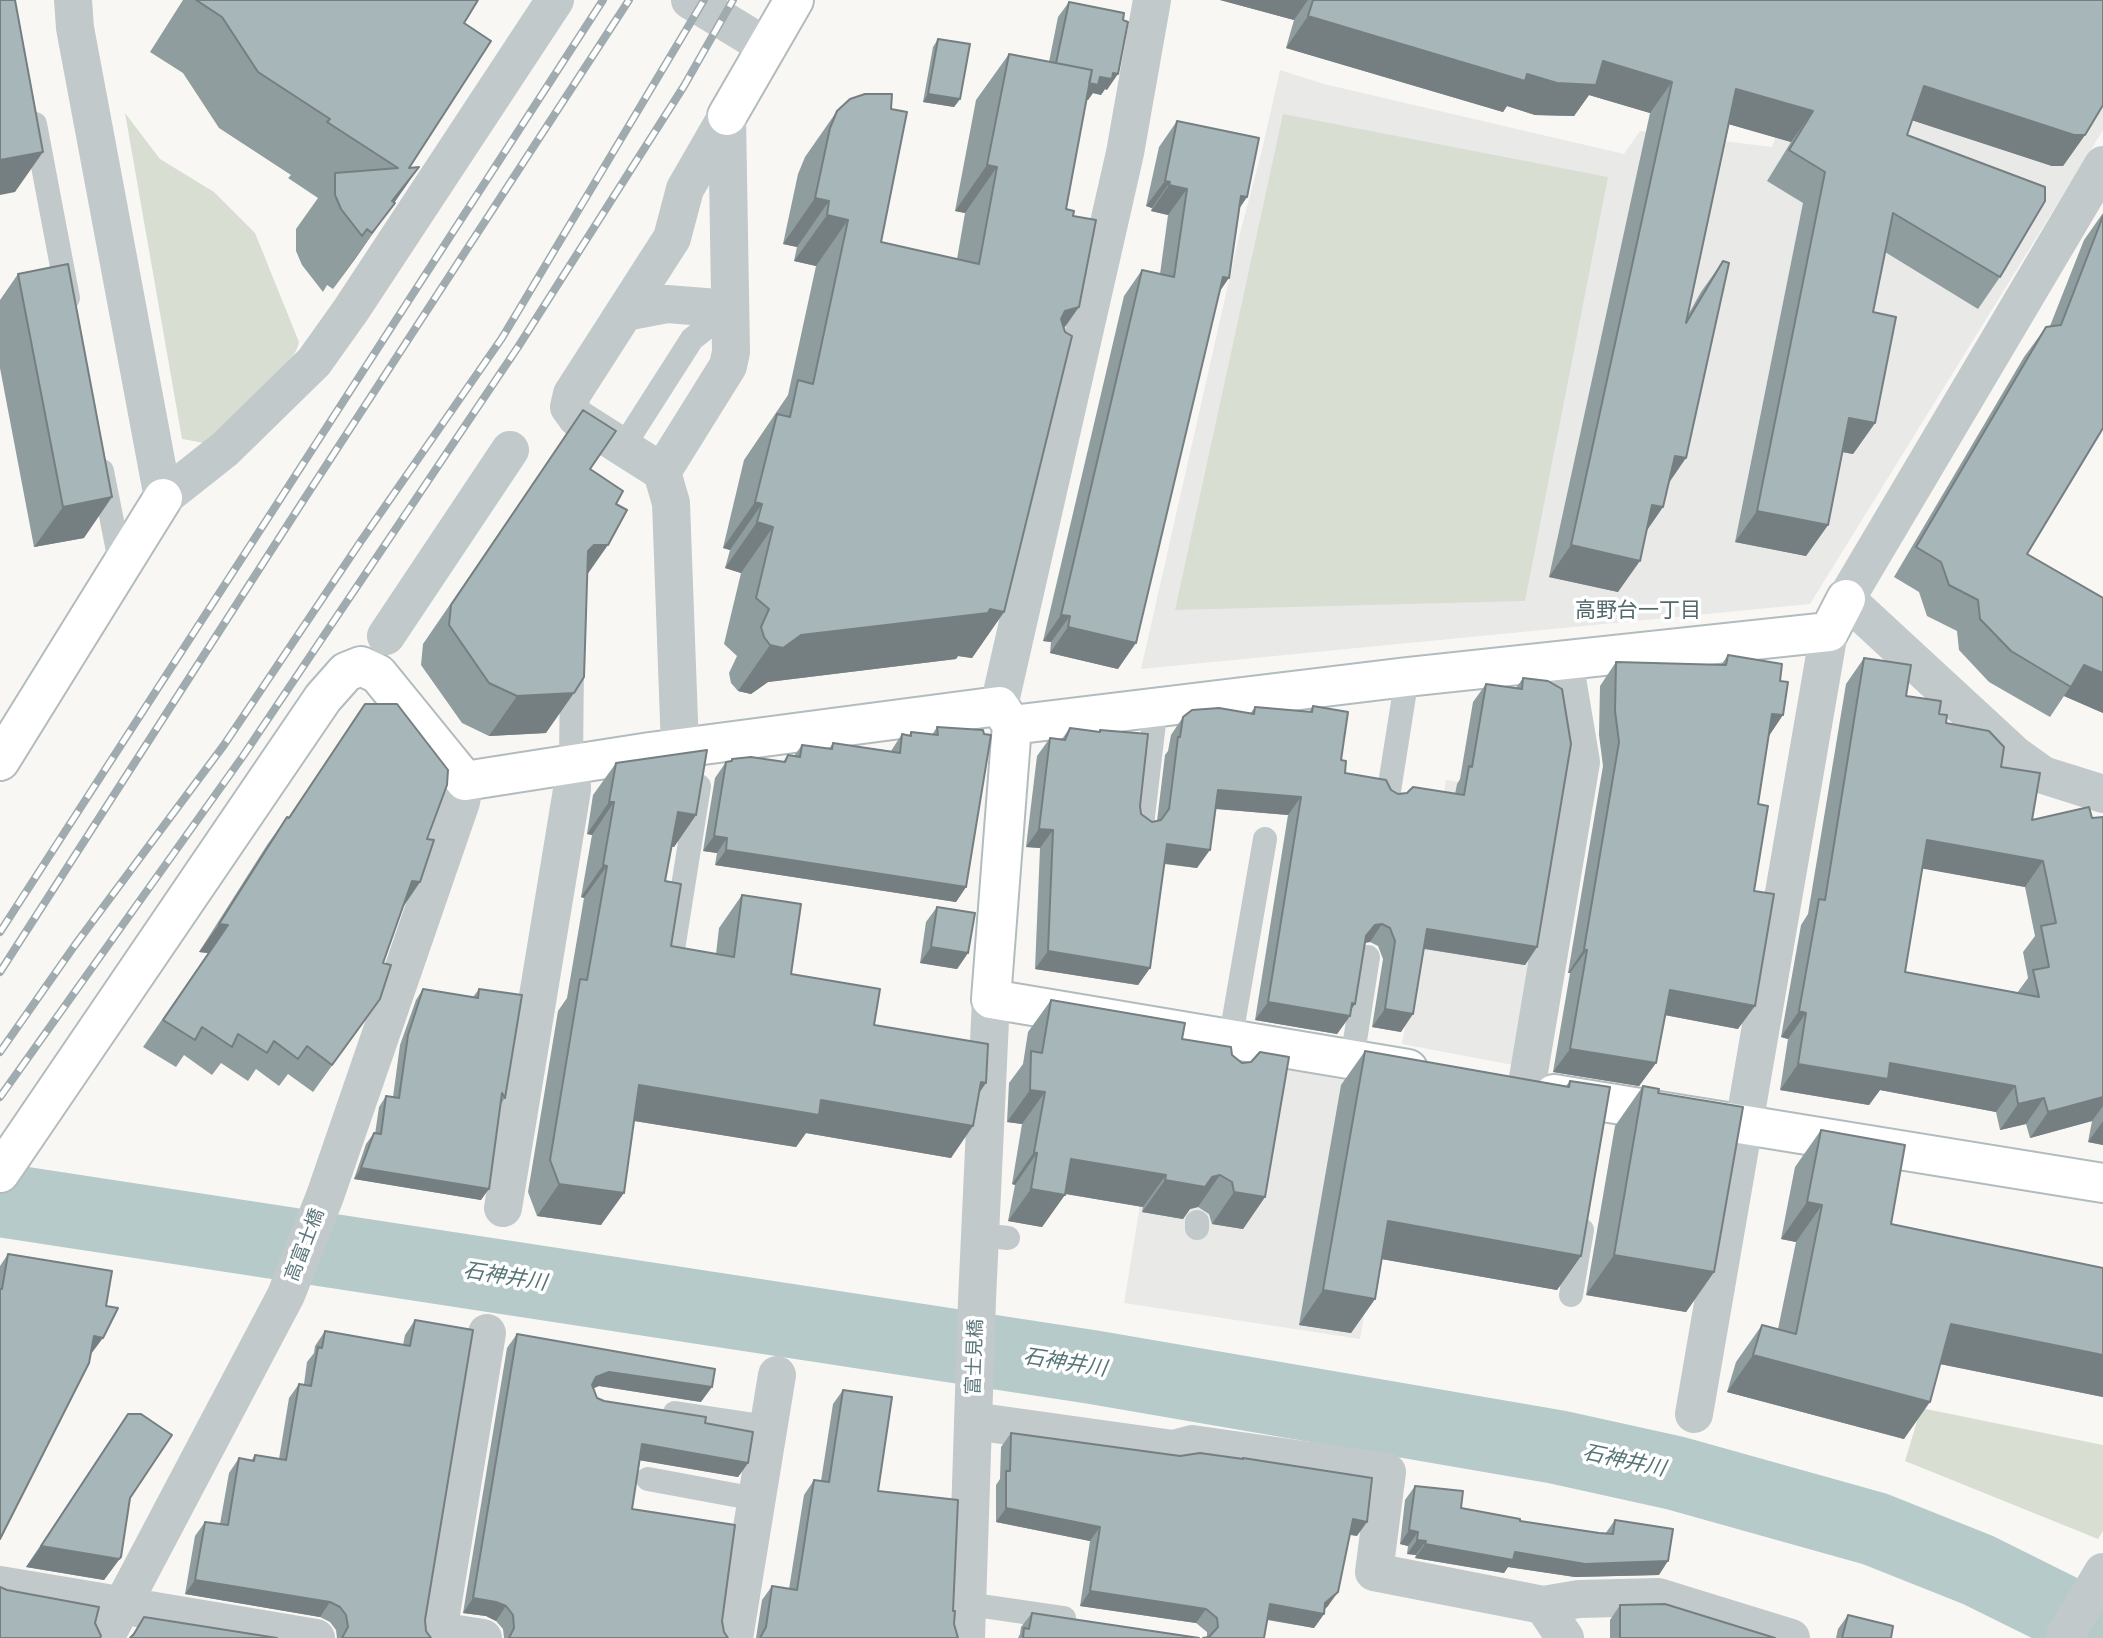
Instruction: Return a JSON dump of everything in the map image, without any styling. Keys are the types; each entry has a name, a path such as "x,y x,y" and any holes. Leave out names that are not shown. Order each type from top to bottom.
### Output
{"street":[{"path":"73,0 75,28 163,498"},
{"path":"0,761 163,498 225,449 314,362 555,0"},
{"path":"690,0 767,47"},
{"path":"693,746 671,503 662,472 577,418 569,407 572,394 672,238 685,189 794,0"},
{"path":"1152,0 1125,153 1063,373 1006,715 992,999 1227,1055 1352,1060 1446,1076"},
{"path":"662,472 728,366 731,352 727,116"},
{"path":"1694,1414 1698,1331 1744,1125 1837,616 2089,218 2103,165"},
{"path":"625,312 667,304 730,309"},
{"path":"386,636 510,450"},
{"path":"9,1158 323,698 346,672 361,666 378,674 465,781 693,746 1006,715 1156,706 1564,661 1837,616 2043,775 2103,794"},
{"path":"1526,1090 1581,762 1564,661"},
{"path":"503,1208 572,790 571,763"},
{"name":"高富士橋","path":"114,1622 286,1295 325,1196 461,802 465,781"},
{"name":"富士見橋","path":"967,1621 977,1305 983,1250 992,999"},
{"path":"1486,1083 1526,1090 1602,1116 1744,1125 2103,1183"},
{"path":"483,1638 438,1634 487,1333"},
{"path":"734,1638 776,1375"},
{"path":"973,1415 1173,1449 1192,1444 1387,1472 1374,1572 1543,1605 1579,1599 1658,1597 1791,1638"},
{"path":"2064,1638 2102,1573"},
{"path":"0,1585 114,1622 316,1638"},
{"path":"1543,1605 1565,1638"}],"lane":[{"path":"29,96 72,314"},
{"path":"623,447 692,339 730,309"},
{"path":"98,451 121,566"},
{"path":"571,763 573,639"},
{"path":"1388,797 1407,677"},
{"path":"1142,825 1156,706"},
{"path":"670,968 693,746"},
{"path":"1227,1055 1265,839"},
{"path":"1352,1060 1368,957"},
{"path":"1571,1295 1586,1212"},
{"path":"650,1409 768,1427"},
{"path":"648,1479 756,1499"},
{"path":"967,1621 1087,1622"}],"shaded area":[{"path":"1814,27 2103,103 2103,130 1810,604 1141,669 1238,241 1280,70 1324,84 1624,154 1640,131 1772,147"},
{"path":"125,113 160,159 214,192 255,233 299,342 294,354 273,382 204,443 182,439"},
{"path":"1283,114 1608,177 1525,601 1175,610"},
{"path":"1446,780 1560,796 1513,1065 1402,1044"},
{"path":"1166,1046 1402,1091 1360,1339 1124,1303"},
{"path":"1921,1408 2103,1445 2103,1531 2098,1539 1905,1461"}],"building":[{"path":"0,0 15,0 43,152 0,160"},
{"path":"196,0 478,0 464,23 491,41 409,168 419,167 392,201 395,203 372,233 367,229 362,236 341,209 335,195 335,173 398,168 327,122 330,119 258,72 222,17"},
{"path":"1313,0 2103,0 2103,105 2085,135 2074,135 1924,86 1907,135 2045,187 2045,201 2000,277 1893,213 1873,312 1896,317 1875,423 1849,418 1828,525 1757,511 1825,172 1789,150 1813,111 1736,89 1686,323 1723,261 1729,263 1686,458 1675,456 1663,507 1652,505 1640,561 1571,545 1672,82 1603,61 1596,85 1557,83 1527,74 1525,81 1308,16"},
{"path":"1069,2 1124,13 1123,20 1128,22 1118,74 1113,73 1112,79 1100,77 1098,85 1089,83 1092,70 1056,63"},
{"path":"938,39 970,44 960,99 928,94"},
{"path":"1009,54 1092,70 1066,209 1074,211 1073,216 1096,220 1079,307 1065,311 1061,319 1065,332 1072,336 1004,612 990,609 988,613 801,635 783,648 770,645 761,627 769,609 756,598 773,527 757,522 762,504 755,502 777,414 790,417 798,380 813,384 848,220 827,215 829,201 815,198 830,128 837,111 850,99 865,94 892,94 891,109 907,112 881,242 979,264 997,167 987,165"},
{"path":"1177,121 1259,138 1247,197 1241,196 1229,278 1223,277 1136,643 1068,627 1070,616 1061,615 1142,270 1174,277 1187,189 1169,185 1170,182 1165,181"},
{"path":"2103,216 2103,428 2027,554 2103,598 2103,673 2084,665 2071,687 2011,651 1980,619 1978,600 1949,585 1941,562 1916,547 2046,327 2061,325"},
{"path":"68,264 112,497 63,507 18,274"},
{"path":"583,410 616,431 590,469 623,491 616,504 627,510 608,545 594,545 588,551 584,677 574,693 517,696 489,683 449,625 451,605"},
{"path":"1728,655 1782,664 1780,681 1788,682 1783,715 1772,714 1758,804 1768,806 1754,891 1774,894 1755,1006 1670,990 1656,1063 1570,1049 1619,742 1615,711 1616,662 1726,665"},
{"path":"1864,658 1911,665 1906,696 1941,701 1939,714 1947,715 1946,723 1989,731 2004,747 2001,767 2040,773 2032,820 2089,807 2092,818 2103,817 2103,1097 2048,1112 2044,1098 2018,1104 2015,1086 1890,1063 1888,1079 1798,1064 1806,1013 1799,1011 1819,899 1825,900","holes":["1927,840 2043,861 2056,923 2041,926 2049,967 2033,970 2039,997 1905,972"]},
{"path":"1523,678 1548,681 1562,689 1571,744 1537,947 1427,929 1413,1014 1385,1009 1395,941 1390,928 1382,924 1375,925 1366,936 1355,1004 1352,1003 1350,1016 1268,1002 1301,797 1218,790 1210,850 1167,844 1150,968 1048,951 1053,830 1039,829 1050,738 1065,740 1070,728 1148,734 1140,806 1141,814 1152,822 1161,820 1169,809 1178,737 1183,717 1192,710 1219,708 1254,714 1255,707 1312,712 1313,706 1348,712 1341,760 1346,761 1345,773 1386,780 1391,790 1398,794 1407,793 1413,787 1464,795 1469,766 1472,767 1486,684 1522,689"},
{"path":"365,704 397,704 448,770 447,785 427,839 434,840 420,882 412,881 383,963 391,965 380,999 332,1065 307,1046 298,1059 274,1041 267,1053 238,1034 232,1047 202,1027 195,1040 163,1020 228,925 219,924 287,817 289,818"},
{"path":"937,727 983,730 984,734 991,735 966,887 726,850 727,838 714,836 726,762 732,759 751,757 785,762 788,755 800,757 802,745 832,749 833,743 900,753 902,734 911,736 911,732 938,735"},
{"path":"707,750 696,815 678,812 665,881 681,884 671,946 734,957 742,895 801,904 791,974 880,989 874,1025 988,1044 986,1083 981,1082 973,1126 821,1100 819,1115 639,1085 624,1193 559,1184 550,1160 580,979 587,980 607,866 603,865 614,802 609,802 616,763"},
{"path":"937,907 975,913 968,953 931,947"},
{"path":"423,989 478,998 479,989 522,995 505,1098 502,1093 489,1189 361,1168 374,1133 381,1134 386,1096 399,1098 408,1035"},
{"path":"1051,1000 1185,1023 1182,1039 1231,1047 1232,1055 1242,1063 1251,1062 1260,1052 1289,1057 1265,1197 1234,1192 1232,1182 1220,1175 1212,1177 1205,1187 1165,1180 1166,1175 1071,1159 1065,1195 1031,1189 1037,1153 1034,1152 1045,1092 1030,1090 1031,1051 1042,1053"},
{"path":"1365,1051 1569,1087 1570,1081 1610,1087 1581,1256 1388,1221 1375,1299 1323,1290"},
{"path":"1643,1086 1659,1089 1658,1093 1743,1107 1714,1272 1614,1255"},
{"path":"1821,1130 1905,1145 1891,1224 2103,1268 2103,1355 1951,1324 1930,1402 1753,1355 1762,1325 1796,1334 1822,1205 1807,1202"},
{"path":"8,1254 112,1271 106,1306 118,1308 103,1338 94,1336 89,1363 0,1539 0,1289"},
{"path":"415,1320 473,1330 425,1620 426,1631 431,1638 342,1638 348,1627 346,1615 340,1607 330,1602 195,1580 205,1522 228,1525 239,1458 254,1461 255,1455 286,1460 299,1384 311,1386 318,1347 322,1348 325,1331 410,1346"},
{"path":"517,1334 715,1369 712,1387 609,1372 596,1377 592,1385 597,1398 604,1401 706,1417 705,1423 753,1432 748,1463 642,1444 632,1509 735,1525 722,1621 728,1638 509,1638 514,1628 513,1615 506,1606 473,1598"},
{"path":"843,1390 892,1397 878,1491 958,1500 953,1611 958,1638 760,1638 766,1627 772,1586 797,1590 814,1480 829,1482"},
{"path":"128,1414 141,1414 172,1435 130,1498 121,1557 119,1559 41,1546"},
{"path":"1011,1433 1180,1456 1200,1453 1243,1458 1372,1478 1367,1522 1353,1519 1338,1592 1325,1603 1324,1614 1270,1604 1264,1638 1203,1638 1209,1637 1218,1627 1217,1618 1206,1609 1090,1591 1100,1527 1006,1508 1006,1471 1010,1471"},
{"path":"1415,1486 1463,1491 1461,1508 1520,1521 1613,1534 1615,1520 1673,1529 1668,1561 1585,1564 1515,1552 1513,1560 1425,1544 1426,1541 1417,1540 1418,1532 1409,1530"},
{"path":"0,1587 99,1607 95,1623 101,1636 0,1638"},
{"path":"1665,1604 1775,1638 1620,1638 1620,1605"},
{"path":"1032,1613 1199,1638 1023,1638 1024,1628 1029,1629"},
{"path":"1848,1615 1893,1626 1891,1638 1842,1638"},
{"path":"144,1617 277,1638 130,1638"}],"waterway":[{"name":"石神井川","path":"0,1200 1092,1367 1557,1447 1675,1473 1875,1529 1978,1570 2103,1632"}],"railway":[{"path":"0,932 603,0"},
{"path":"0,972 629,0"},
{"path":"0,1052 75,945 224,745 502,338 704,0"},
{"path":"0,1097 243,756 518,347 684,86 733,0"}],"district":[{"name":"高野台一丁目","path":"1638,611"}]}
